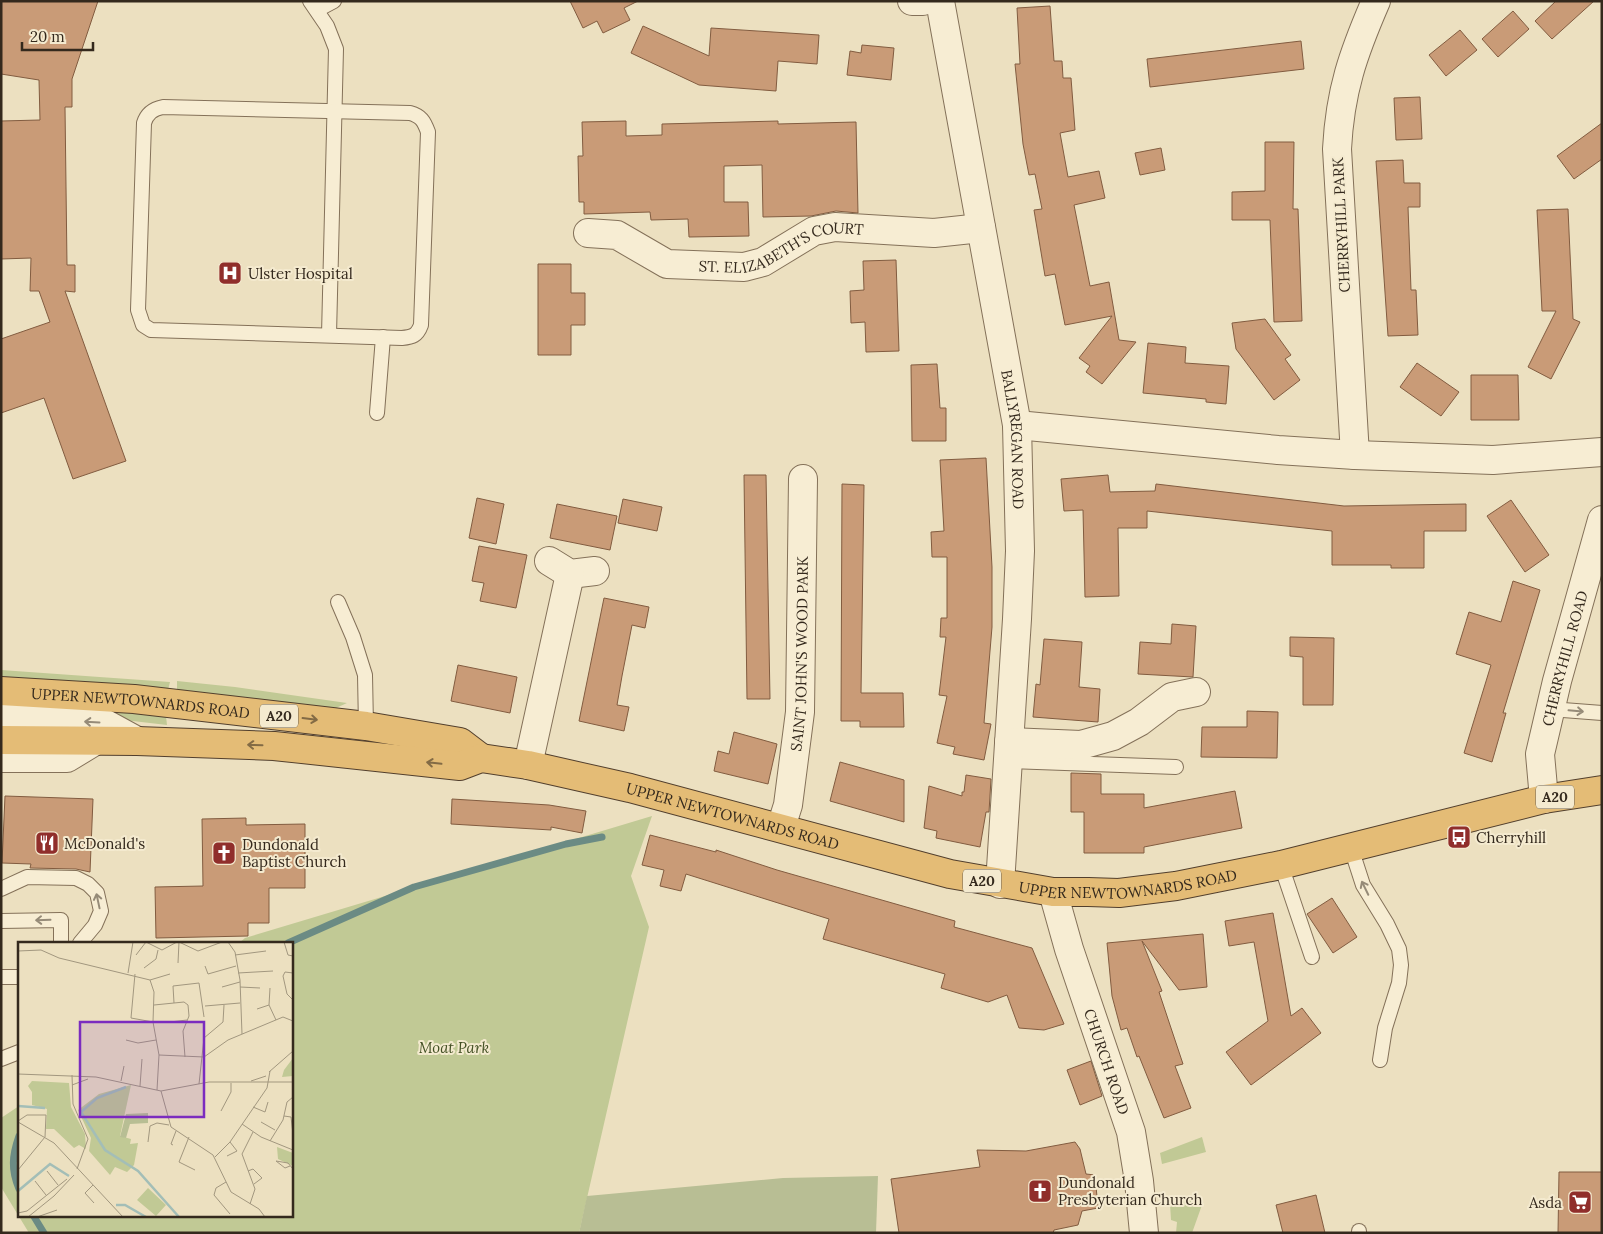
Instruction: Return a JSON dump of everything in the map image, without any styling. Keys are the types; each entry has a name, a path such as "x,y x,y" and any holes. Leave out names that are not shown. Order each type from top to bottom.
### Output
{"highway":[{"name":"UPPER NEWTOWNARDS ROAD","path":"1,691 134,699 366,726 460,742 481,758 528,765 630,788 782,827 936,871 1053,892 1134,892 1281,865 1544,799 1602,790"},
{"name":"UPPER NEWTOWNARDS ROAD","path":"1,740 137,741 274,746 460,766 481,758"}],"street":[{"path":"912,1 922,1"},
{"name":"BALLYREGAN ROAD","path":"940,1 1017,426 1020,551 1000,884"},
{"name":"CHERRYHILL PARK","path":"1355,455 1337,149 1339,113 1346,78 1358,41 1376,1"},
{"name":"ST. ELIZABETH'S COURT","path":"588,233 617,235 667,264 744,267 763,262 814,231 835,226 934,232 981,228"},
{"path":"1017,426 1278,450 1355,455 1493,460 1602,452"},
{"name":"SAINT JOHN'S WOOD PARK","path":"782,827 788,805 800,712 803,479"},
{"name":"CHERRYHILL ROAD","path":"1544,799 1540,754 1550,709 1602,520"},
{"path":"528,765 571,568"},
{"path":"1009,752 1081,745 1113,736 1139,722 1172,697 1196,692"},
{"path":"1,718 104,723 137,741"},
{"path":"1,758 67,758 96,741"},
{"name":"CHURCH ROAD","path":"1053,892 1069,949 1131,1132 1139,1181 1144,1233"}],"lane":[{"path":"329,335 336,49 327,26 314,5 334,1"},
{"path":"163,107 334,111 410,113 418,116 424,122 428,132 421,325 418,332 412,337 329,335 150,330 143,325 138,310 144,123 147,115 155,109 163,107"},
{"path":"376,413 382,337"},
{"path":"338,602 353,637 365,675 366,726"},
{"path":"1550,709 1602,713"},
{"path":"1009,752 1176,767"},
{"path":"1351,848 1363,885 1387,924 1399,949 1401,965 1380,1060"},
{"path":"1281,865 1312,957"},
{"path":"1,889 27,877 76,878 88,884 97,893 100,911 95,925 81,942"},
{"path":"1,922 61,920 61,942"},
{"path":"1,977 18,977"},
{"path":"1,1059 18,1052"}],"green space":[{"path":"1,670 170,682 168,690 1,677"},
{"path":"177,681 347,703 336,708 177,691"},
{"path":"98,709 166,716 167,725 107,718"},
{"name":"Moat Park","path":"652,816 631,876 649,927 579,1233 29,1233 19,1216 292,1216 292,942 240,942 245,938"},
{"name":"Moat Park","path":"18,1107 18,1215 1,1187 1,1118"},
{"path":"1202,1137 1206,1152 1162,1164 1160,1153"},
{"path":"878,1176 876,1233 579,1233 587,1196 783,1178"},
{"path":"1200,1196 1202,1205 1192,1233 1176,1233 1177,1222 1171,1220 1170,1204"}],"building":[{"path":"1,1 98,1 72,79 72,107 65,107 67,265 75,265 75,292 65,291 126,461 73,479 44,398 1,413 1,339 50,322 39,291 30,291 31,258 1,259 1,121 40,120 39,80 1,74"},
{"path":"570,1 638,1 624,8 630,20 603,33 597,21 583,28"},
{"path":"1556,1 1594,1 1552,39 1535,21"},
{"path":"1050,6 1054,61 1062,61 1063,78 1071,78 1075,130 1060,133 1068,177 1099,171 1105,198 1074,205 1090,286 1109,282 1119,340 1136,342 1102,384 1086,372 1090,366 1079,358 1112,316 1065,325 1055,274 1045,276 1034,210 1042,209 1035,174 1029,175 1023,144 1015,64 1020,64 1017,8"},
{"path":"1513,11 1529,29 1498,57 1482,39"},
{"path":"643,26 709,56 711,28 819,35 817,64 778,61 776,91 699,85 631,53"},
{"path":"1460,30 1477,50 1446,76 1429,55"},
{"path":"1301,41 1304,69 1150,87 1147,59"},
{"path":"862,45 894,48 891,80 847,75 850,51 861,53"},
{"path":"1420,97 1422,139 1396,140 1394,98"},
{"path":"626,121 626,136 662,135 662,124 778,121 778,124 856,122 858,213 836,211 811,216 763,217 762,165 724,166 724,202 748,202 749,236 689,237 688,219 651,220 650,212 584,214 584,202 579,202 578,156 583,156 582,122"},
{"path":"1602,123 1602,159 1574,179 1557,156"},
{"path":"1265,142 1294,142 1293,209 1298,209 1302,321 1274,322 1270,220 1232,220 1232,192 1265,191"},
{"path":"1161,148 1165,170 1140,175 1135,153"},
{"path":"1403,160 1404,183 1420,183 1420,207 1408,207 1411,290 1416,290 1418,335 1388,336 1376,161"},
{"path":"1568,209 1573,319 1580,322 1551,379 1528,367 1556,311 1542,311 1537,210"},
{"path":"896,260 899,351 866,352 865,322 851,323 850,291 864,290 863,261"},
{"path":"538,264 571,264 571,293 585,293 585,325 571,325 571,355 538,355"},
{"path":"1265,319 1291,355 1285,359 1300,380 1274,400 1236,349 1232,323"},
{"path":"1148,343 1186,347 1185,363 1229,366 1226,404 1206,402 1206,399 1143,393"},
{"path":"1417,363 1459,392 1441,416 1400,387"},
{"path":"937,364 940,408 946,408 946,441 912,441 911,365"},
{"path":"1471,375 1518,375 1519,420 1471,420"},
{"path":"986,458 992,567 992,627 984,723 991,724 984,760 953,754 955,747 937,743 947,696 939,695 946,637 940,637 941,618 947,618 947,557 932,557 931,532 944,531 940,460"},
{"path":"744,475 766,475 770,699 747,699"},
{"path":"1108,475 1110,492 1155,491 1156,484 1344,506 1466,504 1466,531 1424,531 1424,568 1391,568 1391,565 1332,565 1332,531 1147,511 1147,528 1118,528 1119,596 1085,597 1083,510 1064,511 1061,479"},
{"path":"842,484 864,485 861,693 903,693 904,727 860,727 860,721 841,721"},
{"path":"477,498 504,504 496,544 469,538"},
{"path":"623,499 662,507 657,531 618,523"},
{"path":"1511,500 1549,555 1525,572 1487,516"},
{"path":"557,504 617,516 610,550 550,538"},
{"path":"479,546 527,555 516,608 480,601 484,583 472,581"},
{"path":"1513,581 1540,590 1503,713 1506,713 1492,762 1464,753 1491,665 1456,654 1469,612 1501,622"},
{"path":"604,598 649,607 645,628 632,625 617,705 629,707 624,731 579,721"},
{"path":"1172,624 1196,626 1193,677 1138,674 1140,642 1171,644"},
{"path":"1290,637 1334,638 1333,705 1303,705 1303,657 1290,656"},
{"path":"1044,639 1082,642 1079,687 1100,689 1098,722 1033,717 1036,684 1040,685"},
{"path":"458,665 517,677 510,713 451,701"},
{"path":"1247,711 1278,712 1277,758 1201,757 1202,727 1247,727"},
{"path":"734,732 777,744 768,784 714,771 718,751 729,754"},
{"path":"840,762 904,780 904,822 830,801"},
{"path":"1071,773 1101,774 1101,794 1144,794 1144,808 1235,791 1242,828 1144,847 1144,853 1084,853 1084,812 1071,812"},
{"path":"966,775 991,779 989,812 986,812 980,847 936,838 937,831 924,828 929,786 962,796"},
{"name":"McDonald's","path":"5,796 93,799 90,872 76,869 30,868 31,864 2,863"},
{"path":"452,799 549,805 586,811 582,833 551,827 551,830 451,824"},
{"name":"Dundonald Baptist Church","path":"246,818 246,825 305,824 305,888 269,888 269,923 248,923 248,936 156,938 155,887 203,886 202,819"},
{"path":"650,835 716,852 716,850 777,870 955,921 954,927 1032,948 1064,1024 1044,1030 1019,1028 1007,995 988,1002 941,988 945,974 823,939 829,919 686,874 681,891 660,886 664,870 642,865"},
{"path":"1332,898 1357,937 1333,953 1307,914"},
{"path":"1273,913 1291,1016 1302,1008 1321,1033 1251,1085 1226,1052 1268,1021 1254,942 1229,946 1225,921"},
{"path":"1203,934 1207,987 1179,990 1142,941 1162,991 1159,992 1183,1064 1175,1066 1191,1108 1164,1118 1139,1056 1137,1057 1127,1028 1121,1030 1112,996 1107,943"},
{"path":"1091,1061 1102,1096 1080,1105 1067,1070"},
{"name":"Dundonald Presbyterian Church","path":"1075,1142 1080,1149 1086,1174 1095,1175 1098,1208 1082,1211 1078,1225 1054,1230 1053,1233 899,1233 891,1179 980,1167 977,1150 1026,1151"},
{"name":"Asda","path":"1559,1172 1602,1172 1602,1233 1558,1233"},
{"path":"1316,1195 1325,1233 1283,1233 1276,1205"}],"waterway":[{"path":"290,942 414,887 566,844 602,837"},
{"path":"18,1140 13,1163 18,1186"},
{"path":"34,1216 44,1233"}],"place":[{"name":"Ulster Hospital","path":"230,273"},
{"name":"Cherryhill","path":"1459,837"},
{"name":"McDonald's","path":"47,843"},
{"name":"Dundonald Baptist Church","path":"224,853"},
{"name":"Dundonald Presbyterian Church","path":"1040,1191"},
{"name":"Asda","path":"1580,1202"}]}
